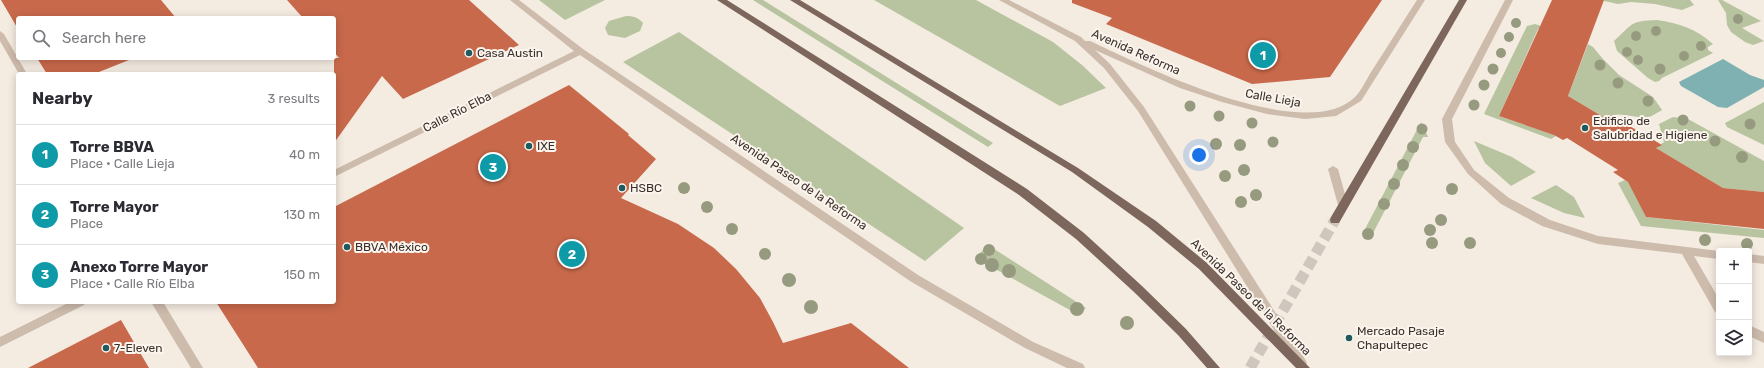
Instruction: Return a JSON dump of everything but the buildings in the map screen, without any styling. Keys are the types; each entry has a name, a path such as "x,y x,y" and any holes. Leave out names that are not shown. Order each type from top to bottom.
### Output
{"main road":[{"path":"721,0 1023,192 1080,236 1138,289 1182,332 1214,368"},
{"name":"Avenida Paseo de la Reforma","path":"794,0 1075,170 1152,224 1203,266 1304,368"},
{"path":"1335,220 1463,0"}],"street":[{"name":"Avenida Paseo de la Reforma","path":"514,0 580,51 914,278 1029,345 1076,367"},
{"name":"Avenida Paseo de la Reforma","path":"1003,0 1078,39 1107,66 1144,115 1304,368"},
{"name":"Calle Lieja","path":"1185,87 1232,102 1277,113 1314,116 1341,112 1354,104 1358,99 1421,0"},
{"path":"1508,0 1447,119 1450,142 1471,172 1505,201 1546,223 1598,240 1716,255"},
{"path":"0,34 22,72"},
{"name":"Avenida Reforma","path":"1078,39 1144,70 1185,87"},
{"name":"Calle Río Elba","path":"336,173 580,51"},
{"path":"1333,169 1343,205"},
{"path":"1686,252 1716,304"},
{"path":"1752,258 1764,260"},
{"path":"0,342 76,304"},
{"path":"158,304 197,368"},
{"path":"1752,332 1764,338"}],"green space":[{"path":"539,0 605,0 565,20"},
{"path":"753,0 763,0 993,143 988,147"},
{"path":"874,0 976,0 1053,42 1082,65 1106,88 1060,106"},
{"path":"1604,0 1690,0 1694,5 1682,10 1655,4 1631,2 1618,4"},
{"path":"1718,0 1722,0 1761,21 1742,28 1764,41 1753,45 1745,42 1731,32 1727,25 1726,13"},
{"path":"626,16 635,17 643,23 640,31 625,38 608,35 605,28 609,21"},
{"path":"1657,20 1680,25 1700,34 1713,44 1708,47 1708,50 1713,53 1662,78 1659,81 1655,82 1648,78 1617,51 1614,41 1632,24 1641,21"},
{"path":"1535,24 1541,26 1540,29 1538,29 1499,116 1537,129 1539,125 1556,136 1551,139 1484,114 1527,26"},
{"path":"679,32 964,228 925,261 623,62"},
{"path":"1588,44 1593,47 1619,75 1653,97 1662,110 1649,117 1616,115 1605,118 1568,96"},
{"path":"1764,102 1764,145 1727,127 1725,123"},
{"path":"1673,117 1688,119 1764,161 1764,192 1723,188 1656,148 1664,142 1659,124"},
{"path":"1421,122 1428,137 1423,137 1371,237 1363,233"},
{"path":"1474,141 1512,157 1536,172 1511,186 1485,163"},
{"path":"1625,180 1642,191 1633,190 1646,217 1764,230 1764,238 1641,226 1618,183"},
{"path":"1556,185 1574,197 1585,218 1564,213 1531,198"},
{"path":"988,245 1086,308 1079,315 975,258"}],"water":[{"path":"1723,59 1750,75 1764,80 1764,87 1727,108 1718,107 1681,86 1679,82"}],"tunnel":[{"path":"1250,368 1335,220"}],"place":[{"name":"Casa Austin","path":"469,53"},
{"name":"Torre BBVA","path":"1263,55"},
{"name":"Edificio de Salubridad e Higiene","path":"1585,128"},
{"name":"IXE","path":"529,146"},
{"name":"Anexo Torre Mayor","path":"493,167"},
{"name":"HSBC","path":"622,188"},
{"name":"BBVA México","path":"347,247"},
{"name":"Torre Mayor","path":"572,254"},
{"name":"Mercado Pasaje Chapultepec","path":"1349,338"},
{"name":"7-Eleven","path":"106,348"}]}
